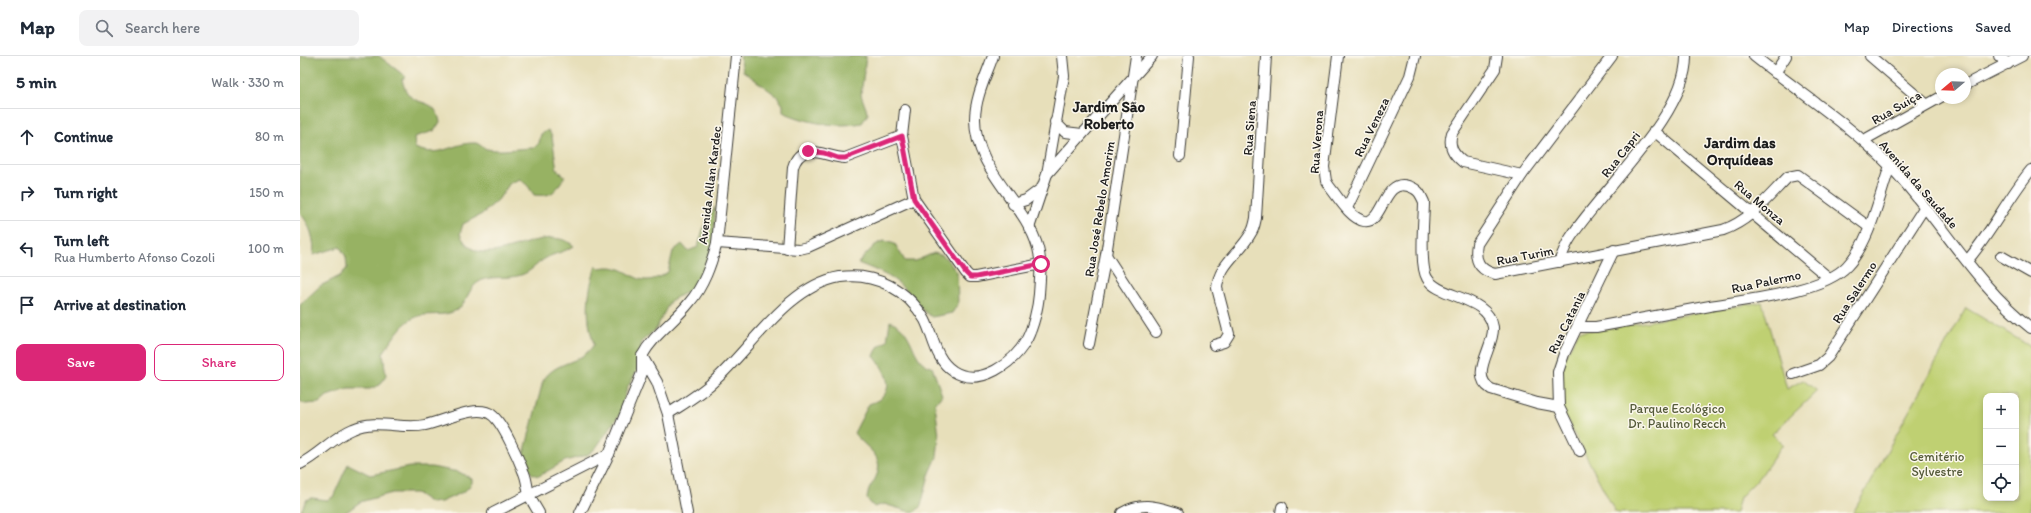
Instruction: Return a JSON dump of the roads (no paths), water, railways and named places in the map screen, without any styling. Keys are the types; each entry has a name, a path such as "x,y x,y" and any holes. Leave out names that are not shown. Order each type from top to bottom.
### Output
{"street":[{"name":"Avenida Allan Kardec","path":"642,356 649,343 689,304 701,286 718,242 736,56"},
{"path":"668,414 712,383 788,305 805,291 823,282 840,277 858,276 875,279 892,286 910,299 925,321 937,353 945,365 955,372 967,376 981,376 997,370 1012,358 1027,338 1038,302 1041,264 1037,246 1029,228 992,173 981,150 976,133 975,118 978,101 994,56"},
{"path":"1062,56 1064,76"},
{"path":"1029,228 1044,187 1064,76 1070,56"},
{"name":"Rua José Rebelo Amorim","path":"1089,344 1106,255 1136,56"},
{"path":"1047,174 1152,56"},
{"path":"1180,156 1189,56"},
{"name":"Rua Siena","path":"1214,345 1224,342 1229,334 1217,288 1217,281 1221,272 1251,233 1256,218 1266,56"},
{"name":"Rua Verona","path":"1338,56 1325,174 1329,186 1355,217 1364,221 1369,221 1375,217 1389,192 1396,187 1405,185 1420,192 1424,202 1423,268 1427,279 1434,285 1468,300 1480,308 1489,318 1493,327 1481,371 1481,379 1484,385 1491,389 1537,403 1559,407"},
{"name":"Rua Veneza","path":"1347,208 1410,76 1415,56"},
{"path":"1497,56 1495,69 1452,133 1450,140 1452,149 1456,156 1464,162 1522,175"},
{"name":"Rua Turim","path":"1612,56 1522,175 1477,244 1476,254 1478,264 1486,272 1495,274 1723,230 1734,226 1753,213 1788,177 1798,174 1869,227"},
{"name":"Rua Capri","path":"1559,262 1572,236 1654,131 1678,95 1686,68 1686,56"},
{"name":"Avenida da Saudade","path":"1754,56 1864,140 1890,166 2002,303 2031,328"},
{"path":"1775,73 1786,56"},
{"path":"1870,56 1926,104"},
{"path":"1999,56 2008,64"},
{"path":"1971,82 2022,56"},
{"name":"Rua Suiça","path":"1864,140 1935,100"},
{"path":"905,110 902,136 914,199 970,277 1041,264"},
{"path":"1055,122 1065,132 1082,134"},
{"name":"Rua Monza","path":"1654,131 1829,278"},
{"path":"786,249 795,158 808,151 824,153 838,158 845,158 902,136"},
{"name":"Rua Palermo","path":"1578,327 1596,327 1755,298 1803,288 1829,278 1847,266 1858,251 1869,227 1890,166"},
{"path":"1967,260 1983,242 2019,184 2031,170"},
{"path":"1013,204 1026,200 1044,187"},
{"path":"718,242 786,249 808,247 914,199"},
{"name":"Rua Salermo","path":"1793,374 1819,365 1828,357 1924,208"},
{"name":"Rua Catania","path":"1580,451 1559,407 1558,372 1564,354 1614,250"},
{"path":"1106,255 1156,332"},
{"path":"2000,256 2031,273"},
{"path":"642,356 657,382 668,414 687,513"},
{"path":"580,513 609,454 642,373 642,356"},
{"path":"300,464 310,459 341,435 365,425 375,423 419,426 473,411 485,412 492,415 501,425 525,474 529,495 539,513"},
{"path":"493,513 609,454"},
{"path":"525,474 544,488"},
{"path":"1122,513 1131,508 1152,505 1178,513"}],"district":[{"name":"Jardim São Roberto","path":"1109,116"},
{"name":"Jardim das Orquídeas","path":"1740,152"}],"park label":[{"name":"Parque Ecológico Dr. Paulino Recch","path":"1677,416"},
{"name":"Cemitério Sylvestre","path":"1937,464"}]}
